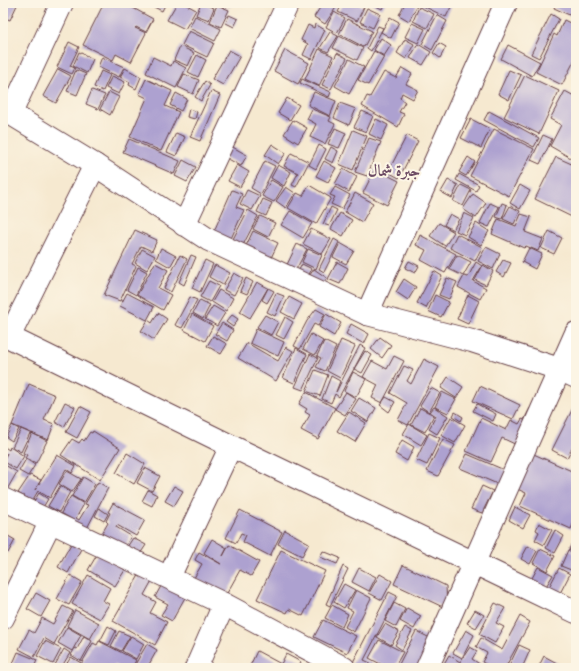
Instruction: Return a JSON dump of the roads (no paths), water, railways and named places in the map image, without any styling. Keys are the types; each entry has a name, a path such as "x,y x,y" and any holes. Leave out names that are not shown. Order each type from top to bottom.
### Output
{"street":[{"path":"62,3 7,111 95,165 184,225 209,240 367,314 472,341 568,373"},
{"path":"184,225 288,3"},
{"path":"367,314 506,3"},
{"path":"95,165 6,335 231,446 576,612"},
{"path":"427,668 474,563 568,373 576,332"},
{"path":"169,577 231,446"},
{"path":"3,500 51,521 224,604 344,668"},
{"path":"3,618 51,521"},
{"path":"196,668 224,604"}],"district":[{"name":"جبرة شمال","path":"394,170"}]}
